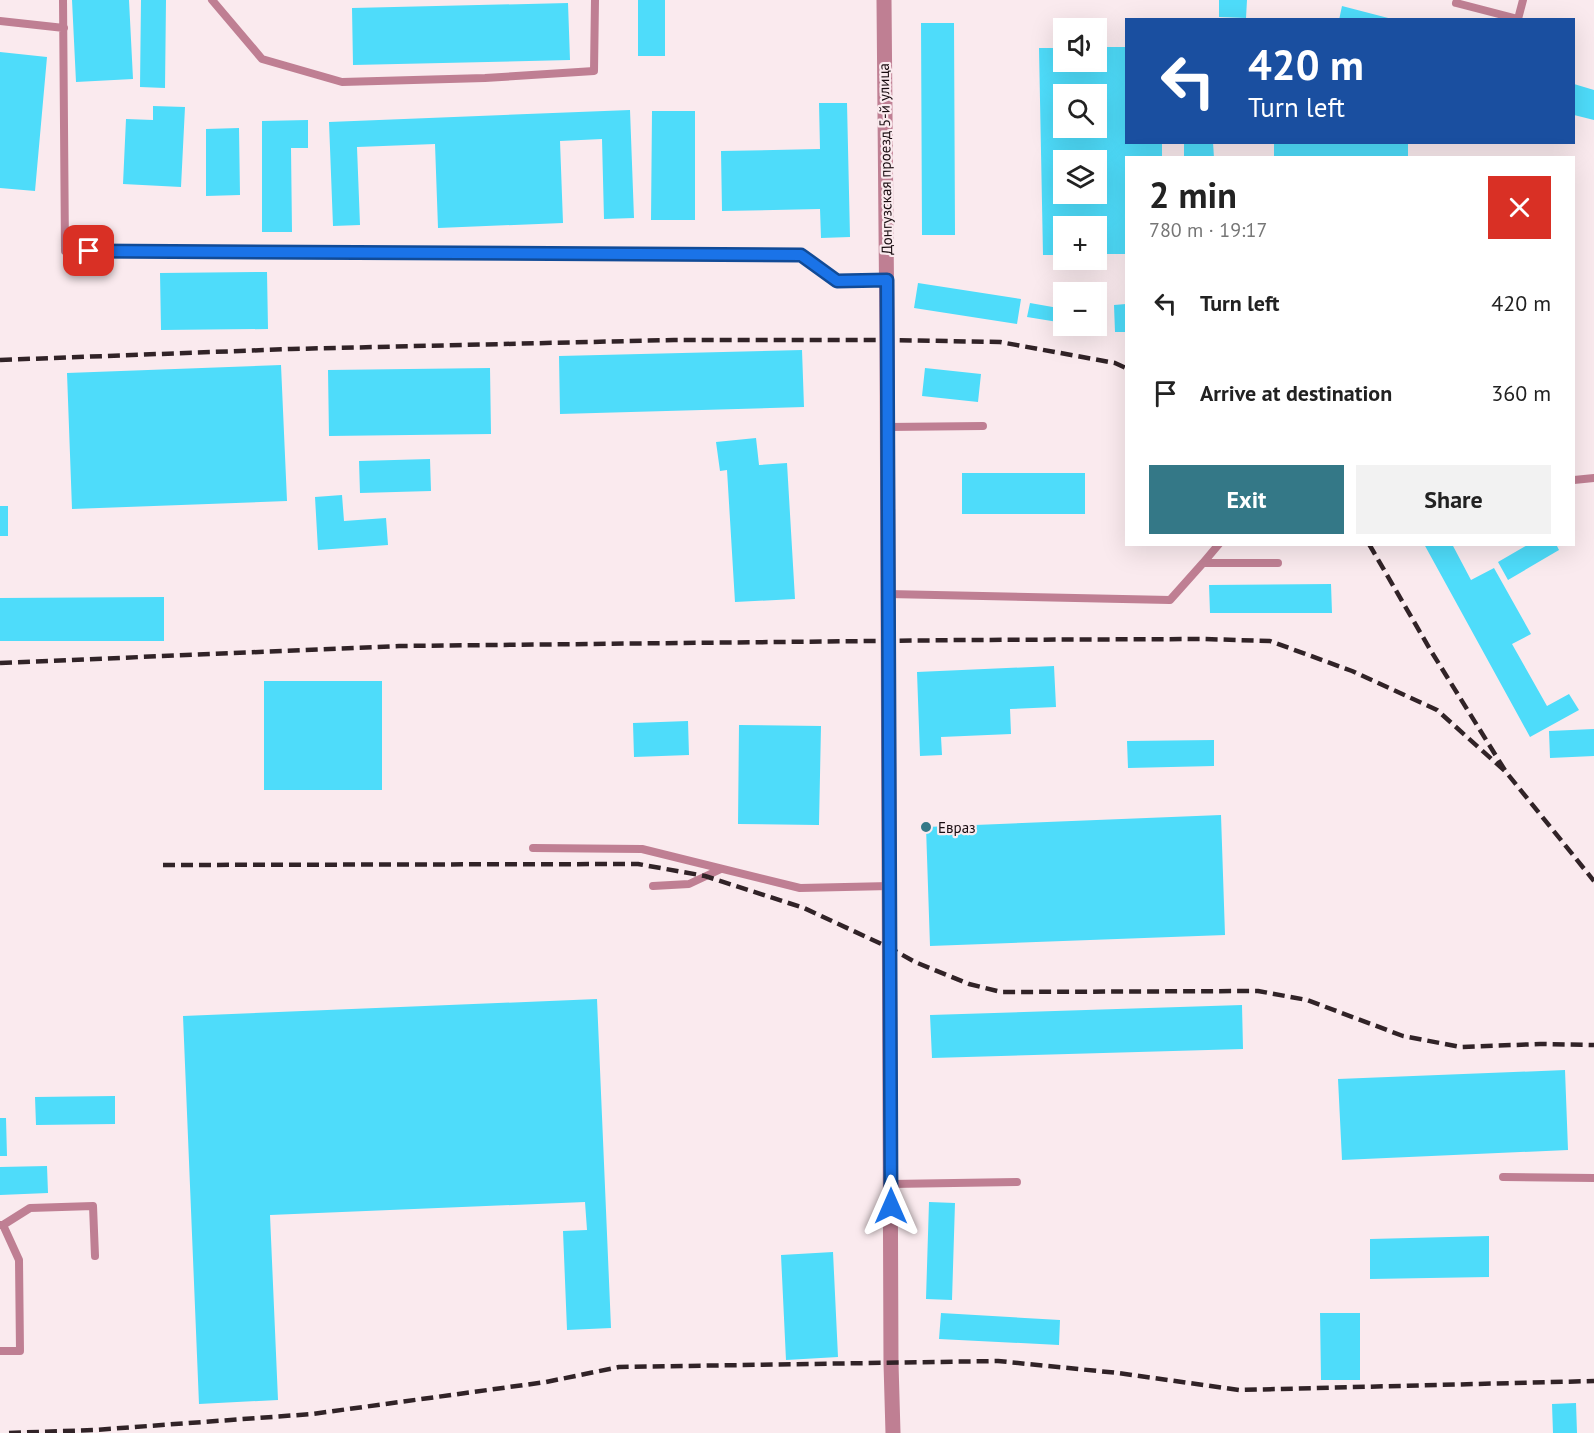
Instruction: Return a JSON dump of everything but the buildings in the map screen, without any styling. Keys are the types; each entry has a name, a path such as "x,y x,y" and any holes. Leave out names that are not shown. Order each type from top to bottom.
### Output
{"street":[{"name":"Донгузская проезд 5-й улица","path":"884,0 893,1433"}],"lane":[{"path":"63,0 65,251 801,255 837,281 887,280"},
{"path":"212,0 262,59 342,82 485,78 594,71 595,0"},
{"path":"1518,18 1523,0"},
{"path":"1456,3 1514,18"},
{"path":"0,21 64,28"},
{"path":"888,427 983,426"},
{"path":"1575,480 1594,478"},
{"path":"888,594 1170,600 1217,546"},
{"path":"1203,563 1278,563"},
{"path":"533,848 642,849 800,888 890,886"},
{"path":"653,886 689,884 721,869"},
{"path":"1503,1177 1594,1178"},
{"path":"891,1184 1017,1182"},
{"path":"0,1351 21,1351 19,1260 2,1225 30,1208 93,1206 95,1256"}],"railway":[{"path":"0,360 291,349 674,340 887,340 1000,342 1115,363 1125,368"},
{"path":"1370,546 1431,651 1506,772 1594,881"},
{"path":"0,663 399,646 965,640 1270,641 1352,671 1437,710 1506,772"},
{"path":"163,865 638,864 705,876 804,908 915,962 969,984 1001,992 1258,991 1307,1000 1403,1036 1461,1047 1540,1044 1594,1045"},
{"path":"9,1433 94,1430 312,1414 546,1382 619,1367 998,1361 1118,1373 1239,1390 1594,1381"}],"place":[{"name":"Евраз","path":"926,827"}],"route":[{"path":"89,251 801,255 837,281 887,280 891,1206"}]}
